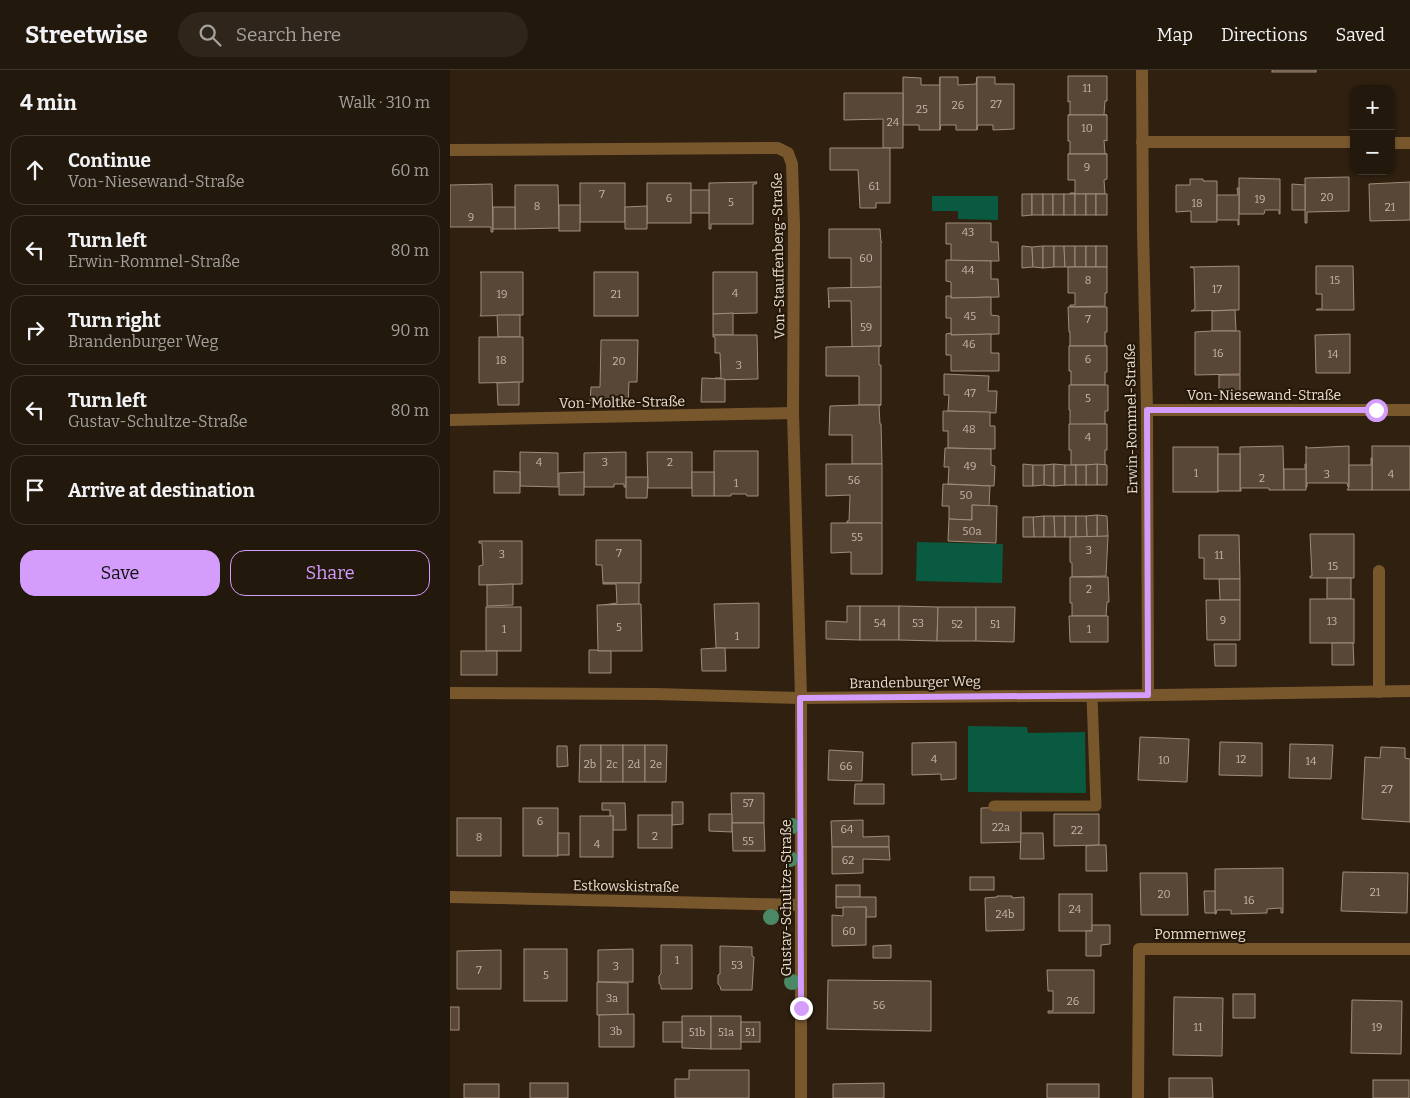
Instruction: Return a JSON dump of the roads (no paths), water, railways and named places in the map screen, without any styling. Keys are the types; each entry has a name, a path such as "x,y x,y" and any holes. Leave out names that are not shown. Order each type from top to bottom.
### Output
{"street":[{"name":"Erwin-Rommel-Straße","path":"1142,70 1147,410 1148,695"},
{"path":"1142,142 1350,142"},
{"path":"1395,142 1410,143"},
{"name":"Von-Stauffenberg-Straße","path":"450,150 778,148 788,153 792,164 794,226 793,413 800,698"},
{"name":"Von-Niesewand-Straße","path":"1147,410 1410,410"},
{"name":"Von-Moltke-Straße","path":"451,420 793,413"},
{"path":"1379,571 1379,692"},
{"name":"Brandenburger Weg","path":"450,693 654,694 800,698 1410,692"},
{"name":"Gustav-Schultze-Straße","path":"800,698 801,1098"},
{"name":"Estkowskistraße","path":"450,897 801,905"},
{"name":"Pommernweg","path":"1138,1098 1139,949 1410,949"}],"lane":[{"path":"994,806 1096,806 1092,696"}]}
